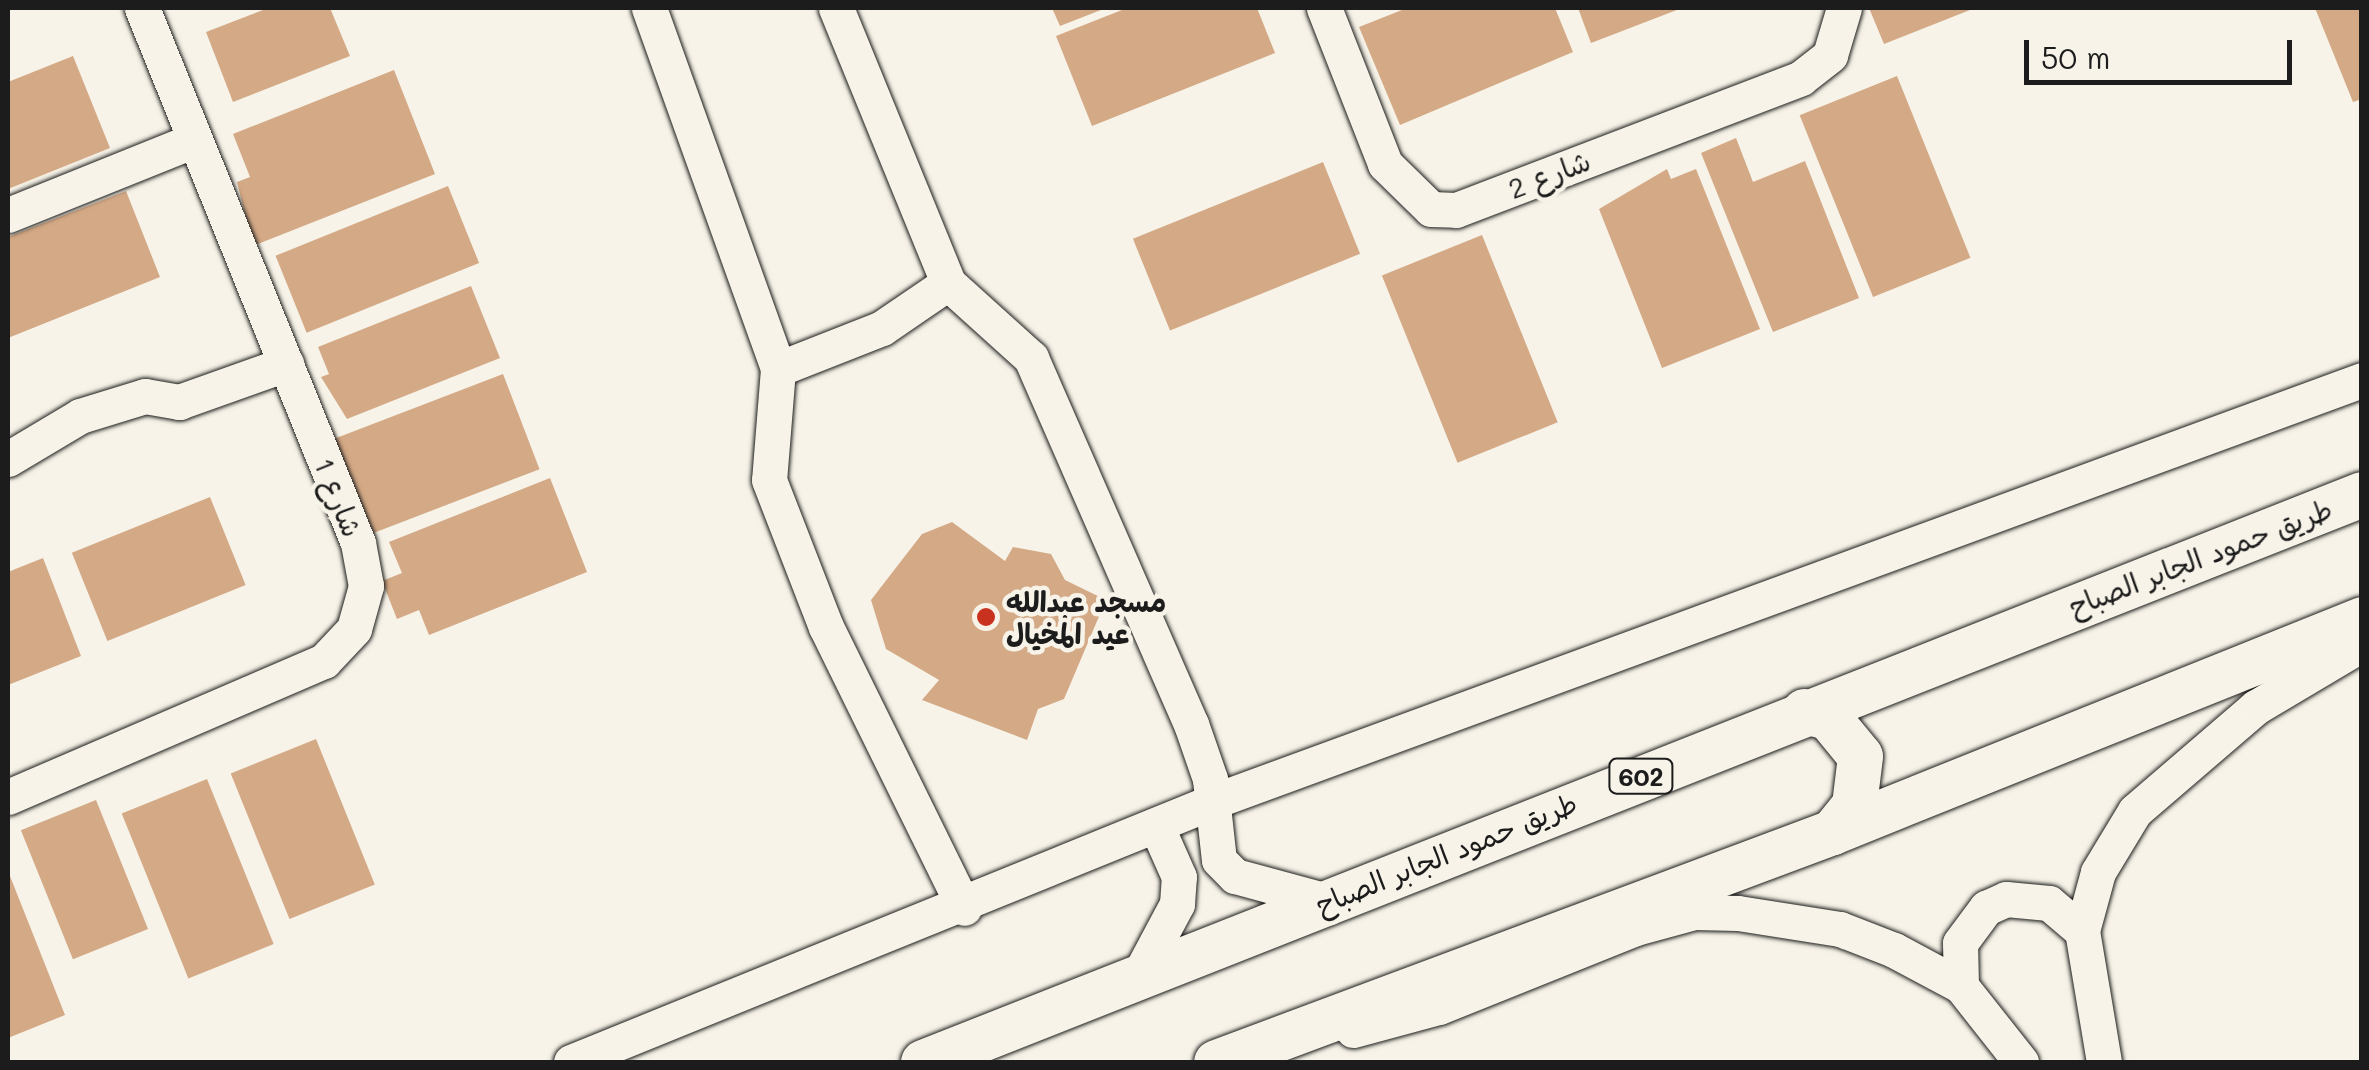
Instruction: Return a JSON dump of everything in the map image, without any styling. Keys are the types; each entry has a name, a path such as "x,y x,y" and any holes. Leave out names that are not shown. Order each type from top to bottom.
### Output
{"main road":[{"name":"طريق حمود الجابر الصباح","path":"923,1062 1804,711 2362,494"},
{"path":"1225,1059 1832,832 2362,619"},
{"path":"1804,711 1838,726 1860,756 1854,805 1832,832"}],"street":[{"name":"شارع 1","path":"8,796 305,672 354,629 365,565 142,8"},
{"path":"649,8 778,369 769,480 826,627 964,908"},
{"path":"836,8 948,283 1031,358 1180,697 1214,800 1219,860 1236,876 1326,901"},
{"name":"شارع 2","path":"1324,8 1386,164 1431,209 1456,210 1802,78 1830,55 1844,8"},
{"path":"8,215 195,140"},
{"path":"778,369 882,328 948,283"},
{"path":"8,459 80,416 145,396 179,402 286,364"},
{"path":"571,1062 964,908 1214,800 2362,380"},
{"path":"2104,1062 2082,931 2098,872 2134,811 2256,708 2362,644"},
{"path":"1138,977 1177,904 1179,877 1156,825"},
{"path":"1961,986 1960,943 1986,908 2006,899 2049,902 2082,931"},
{"path":"1225,1059 1439,1007 1694,912 1840,929 1961,986 2021,1062"}],"building":[{"path":"268,8 330,8 350,56 233,102 206,32"},
{"path":"1052,8 1106,8 1060,26"},
{"path":"1127,8 1257,8 1275,53 1092,126 1056,36"},
{"path":"1407,8 1555,8 1573,52 1400,125 1359,27"},
{"path":"1578,8 1682,8 1591,43"},
{"path":"1869,8 1975,8 1884,44"},
{"path":"2315,8 2362,8 2362,99 2353,102"},
{"path":"73,56 110,148 8,189 8,82"},
{"path":"394,70 435,174 253,246 237,182 250,177 233,134"},
{"path":"1897,76 1970,258 1873,297 1800,115"},
{"path":"1736,138 1753,182 1805,161 1859,298 1773,332 1701,153"},
{"path":"1323,162 1360,254 1170,331 1133,239"},
{"path":"1667,169 1671,179 1696,169 1760,329 1662,368 1599,209"},
{"path":"448,186 479,263 307,333 276,256"},
{"path":"126,191 160,277 8,338 8,237"},
{"path":"1482,235 1558,422 1458,463 1382,275"},
{"path":"471,286 500,358 347,419 321,377 329,374 318,347"},
{"path":"503,374 540,469 363,537 327,442"},
{"path":"550,478 587,572 429,635 419,610 397,619 382,581 402,573 389,542"},
{"path":"210,497 246,585 107,641 72,553"},
{"name":"مسجد عبدالله عيد المخيال","path":"952,522 1005,561 1013,547 1051,554 1065,580 1106,600 1064,699 1038,709 1027,740 922,700 939,680 886,649 871,600 922,534"},
{"path":"43,558 81,656 8,685 8,572"},
{"path":"316,739 375,885 290,919 231,773"},
{"path":"207,779 274,944 188,979 122,813"},
{"path":"96,800 148,929 73,959 21,830"},
{"path":"8,871 65,1015 8,1038"}],"place":[{"name":"مسجد عبدالله عيد المخيال","path":"986,617"}]}
